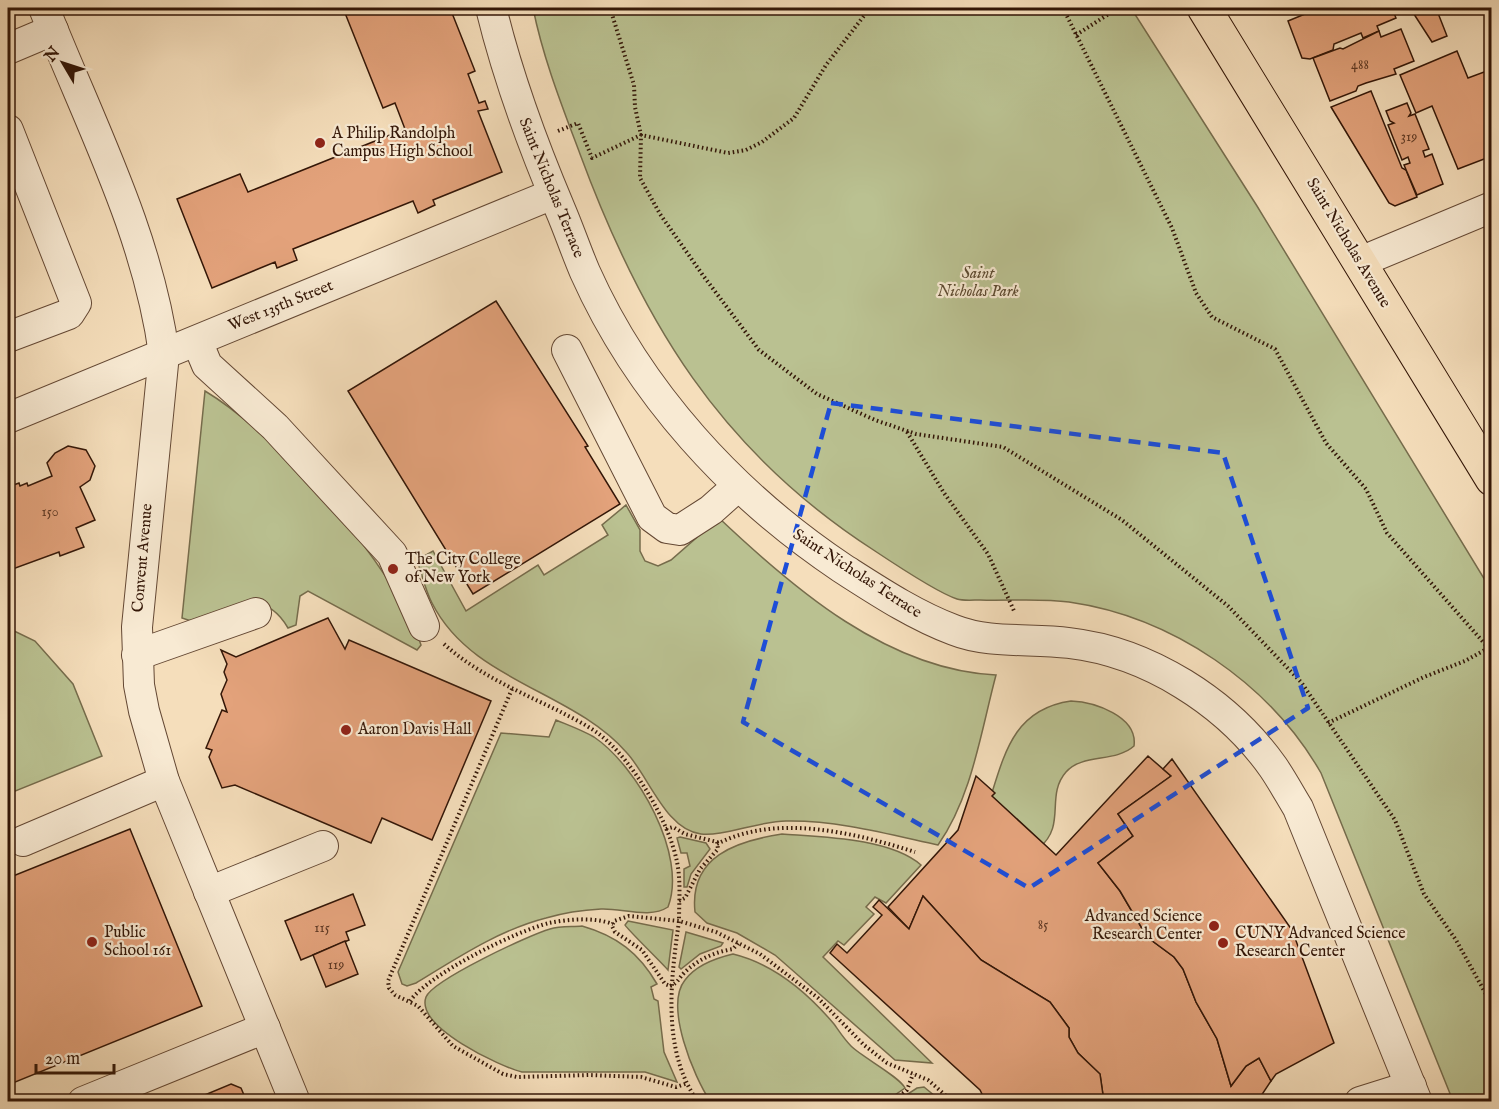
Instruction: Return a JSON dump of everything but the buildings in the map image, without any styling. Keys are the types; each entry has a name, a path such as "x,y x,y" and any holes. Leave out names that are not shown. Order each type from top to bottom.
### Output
{"main road":[{"name":"Saint Nicholas Avenue","path":"1204,8 1491,479"}],"street":[{"name":"Saint Nicholas Terrace","path":"491,8 510,81 586,273 621,339 658,396 701,449 738,486 808,545 923,618 958,632 985,637 1080,644 1118,654 1161,672 1201,696 1237,726 1265,757 1299,808 1414,1094"},
{"path":"8,49 48,19"},
{"name":"Convent Avenue","path":"48,19 134,235 160,323 164,354 139,594 137,655 146,721 164,781 295,1101"},
{"path":"8,130 76,303 69,314 8,337"},
{"name":"West 135th Street","path":"8,418 553,194"},
{"path":"1360,262 1491,207"},
{"path":"197,341 207,364 283,435 392,554 424,626"},
{"path":"567,350 652,517 667,528 680,530 711,510 738,486"},
{"path":"137,655 256,613"},
{"path":"23,841 164,781"},
{"path":"209,891 323,846"},
{"path":"83,1101 265,1029"},
{"path":"1360,1101 1414,1094"}],"path":[{"path":"610,8 634,84 635,107 641,135 640,178 660,214 759,350 817,394 906,430 1003,447 1122,520 1228,606 1301,682 1395,820 1424,894 1456,940 1491,1005"},
{"path":"558,131 578,123 592,158 616,149 641,135 728,153 746,150 762,142 794,118 826,65 870,8"},
{"path":"1063,8 1134,147 1172,228 1196,293 1212,318 1275,350 1326,443 1366,489 1387,533 1491,648 1328,723"},
{"path":"1076,35 1118,8"},
{"path":"906,430 944,493 988,554 1025,639"},
{"path":"424,626 452,652 512,689 600,734 640,783 666,829 677,861 679,921 670,986 678,1056 688,1083 698,1101"},
{"path":"512,689 388,981 389,988 395,995 418,1006 453,1046 502,1074 517,1077 589,1075 641,1077 676,1087 688,1083"},
{"path":"666,829 673,827 685,834 717,842 718,849 700,868 686,898 679,901"},
{"path":"717,844 740,833 783,828 827,831 888,843 915,852"},
{"path":"410,1001 424,986 450,970 523,933 550,923 582,919 613,924 620,918 629,916 679,921 716,932 739,942 788,974 886,1063 928,1080 953,1101"},
{"path":"613,924 615,932 642,950 665,984 670,986 676,984 685,972 712,953 733,949 739,942"},
{"path":"892,1101 907,1090 913,1074"}],"highlighted area":[{"path":"831,403 1223,453 1308,708 1029,888 743,722"}],"green space":[{"name":"Saint Nicholas Park","path":"533,8 1131,8 1257,206 1491,590 1491,1101 1453,1101 1321,773 1300,741 1275,711 1246,684 1215,660 1181,639 1108,610 1058,601 965,600 949,596 893,563 821,512 773,471 730,426 693,378 660,327 631,273 604,215 566,118"},
{"path":"205,391 234,411 265,438 330,504 360,541 407,613 421,645 417,650 308,591 300,596 296,625 288,628 278,615 268,607 257,603 235,606 197,623 182,618"},
{"path":"626,505 640,530 640,551 645,561 658,566 671,560 719,518 811,598 881,642 918,658 956,670 996,675 967,785 950,826 938,845 862,828 805,821 765,823 709,834 689,830 668,813 635,763 604,732 579,714 497,669 472,651 450,630 432,603 417,560 433,551 466,611 538,565 544,575 608,535 602,525"},
{"path":"8,628 35,641 73,684 102,756 8,794"},
{"path":"1071,701 1091,704 1122,719 1129,726 1133,735 1134,746 1118,755 1081,762 1066,772 1057,791 1052,830 1039,848 990,799 1007,749 1015,735 1037,713"},
{"path":"556,720 594,737 610,750 627,768 642,790 665,838 671,863 672,886 668,907 644,913 594,909 546,918 495,937 416,983 407,986 402,984 398,972 501,733 549,737"},
{"path":"782,834 855,840 874,844 908,856 921,865 886,903 875,897 866,907 874,914 844,945 838,941 823,957 932,1063 895,1060 775,955 737,933 707,923 695,912 695,893 700,877 719,855 749,841"},
{"path":"677,838 706,843 710,849 691,874 687,887 684,887 684,869 690,866 687,853 681,853"},
{"path":"628,921 673,930 668,970 627,928 625,925"},
{"path":"582,926 606,935 626,947 643,963 657,984 651,987 654,999 658,1001 664,1052 677,1082 645,1072 522,1072 511,1069 479,1054 446,1033 433,1021 426,1009 426,997 432,989 483,959 550,929"},
{"path":"686,932 723,943 721,946 700,954 681,969 679,967"},
{"path":"733,954 776,972 801,990 824,1012 851,1046 896,1078 905,1088 886,1101 710,1101 696,1076 684,1041 679,1023 679,992 685,980 695,970 713,960"},
{"path":"924,1087 941,1101 897,1101 917,1088"}],"place":[{"name":"A Philip Randolph Campus High School","path":"320,143"},
{"name":"The City College of New York","path":"393,569"},
{"name":"Aaron Davis Hall","path":"346,730"},
{"name":"Advanced Science Research Center","path":"1214,926"},
{"name":"Public School 161","path":"92,942"},
{"name":"CUNY Advanced Science Research Center","path":"1223,943"}]}
